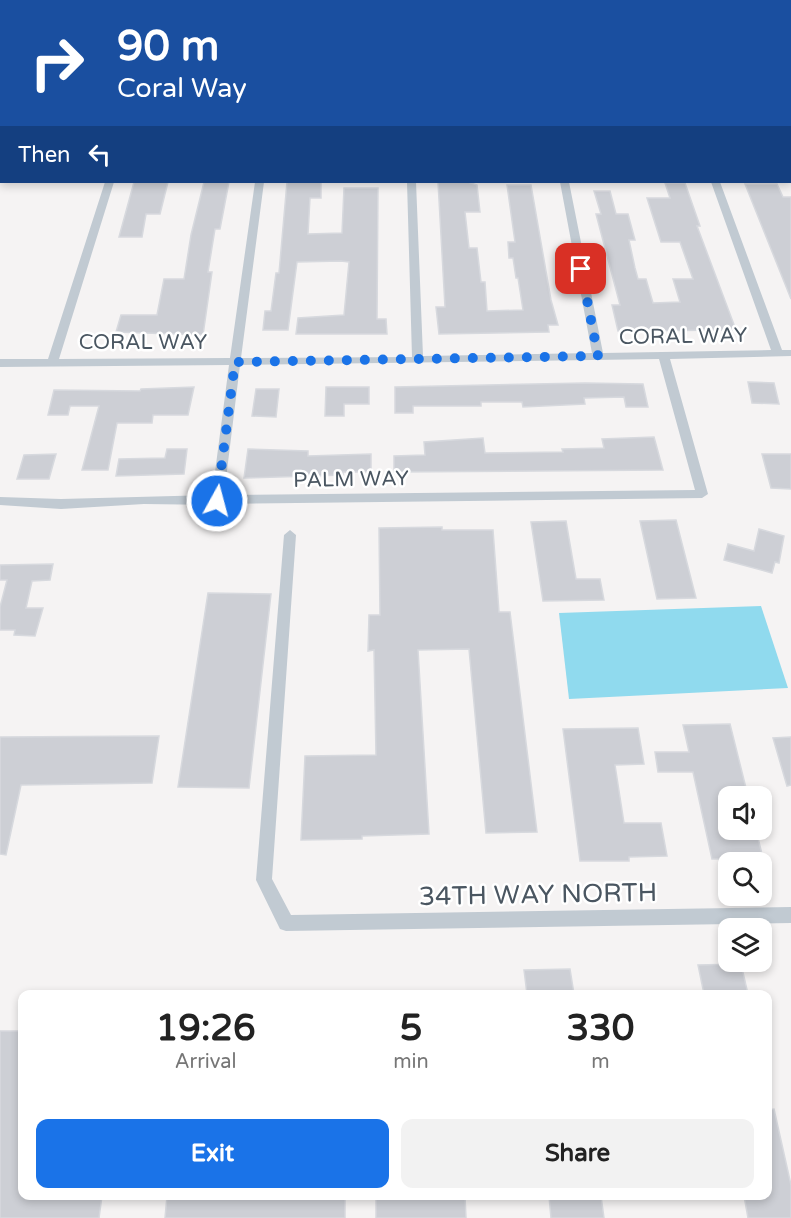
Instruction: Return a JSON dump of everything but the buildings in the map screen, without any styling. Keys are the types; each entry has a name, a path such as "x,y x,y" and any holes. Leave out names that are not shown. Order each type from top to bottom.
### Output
{"street":[{"path":"52,363 109,183"},
{"path":"217,501 259,183"},
{"path":"411,183 418,359"},
{"path":"564,183 598,356"},
{"path":"716,183 778,354"},
{"name":"CORAL WAY","path":"0,363 235,362 791,353"},
{"name":"PALM WAY","path":"0,501 61,504 144,500 702,494 664,356"},
{"name":"34TH WAY NORTH","path":"290,535 264,880 286,923 791,915"}],"water":[{"path":"761,606 788,688 569,699 559,613"}],"route":[{"path":"217,501 235,362 598,356 581,269"}]}
